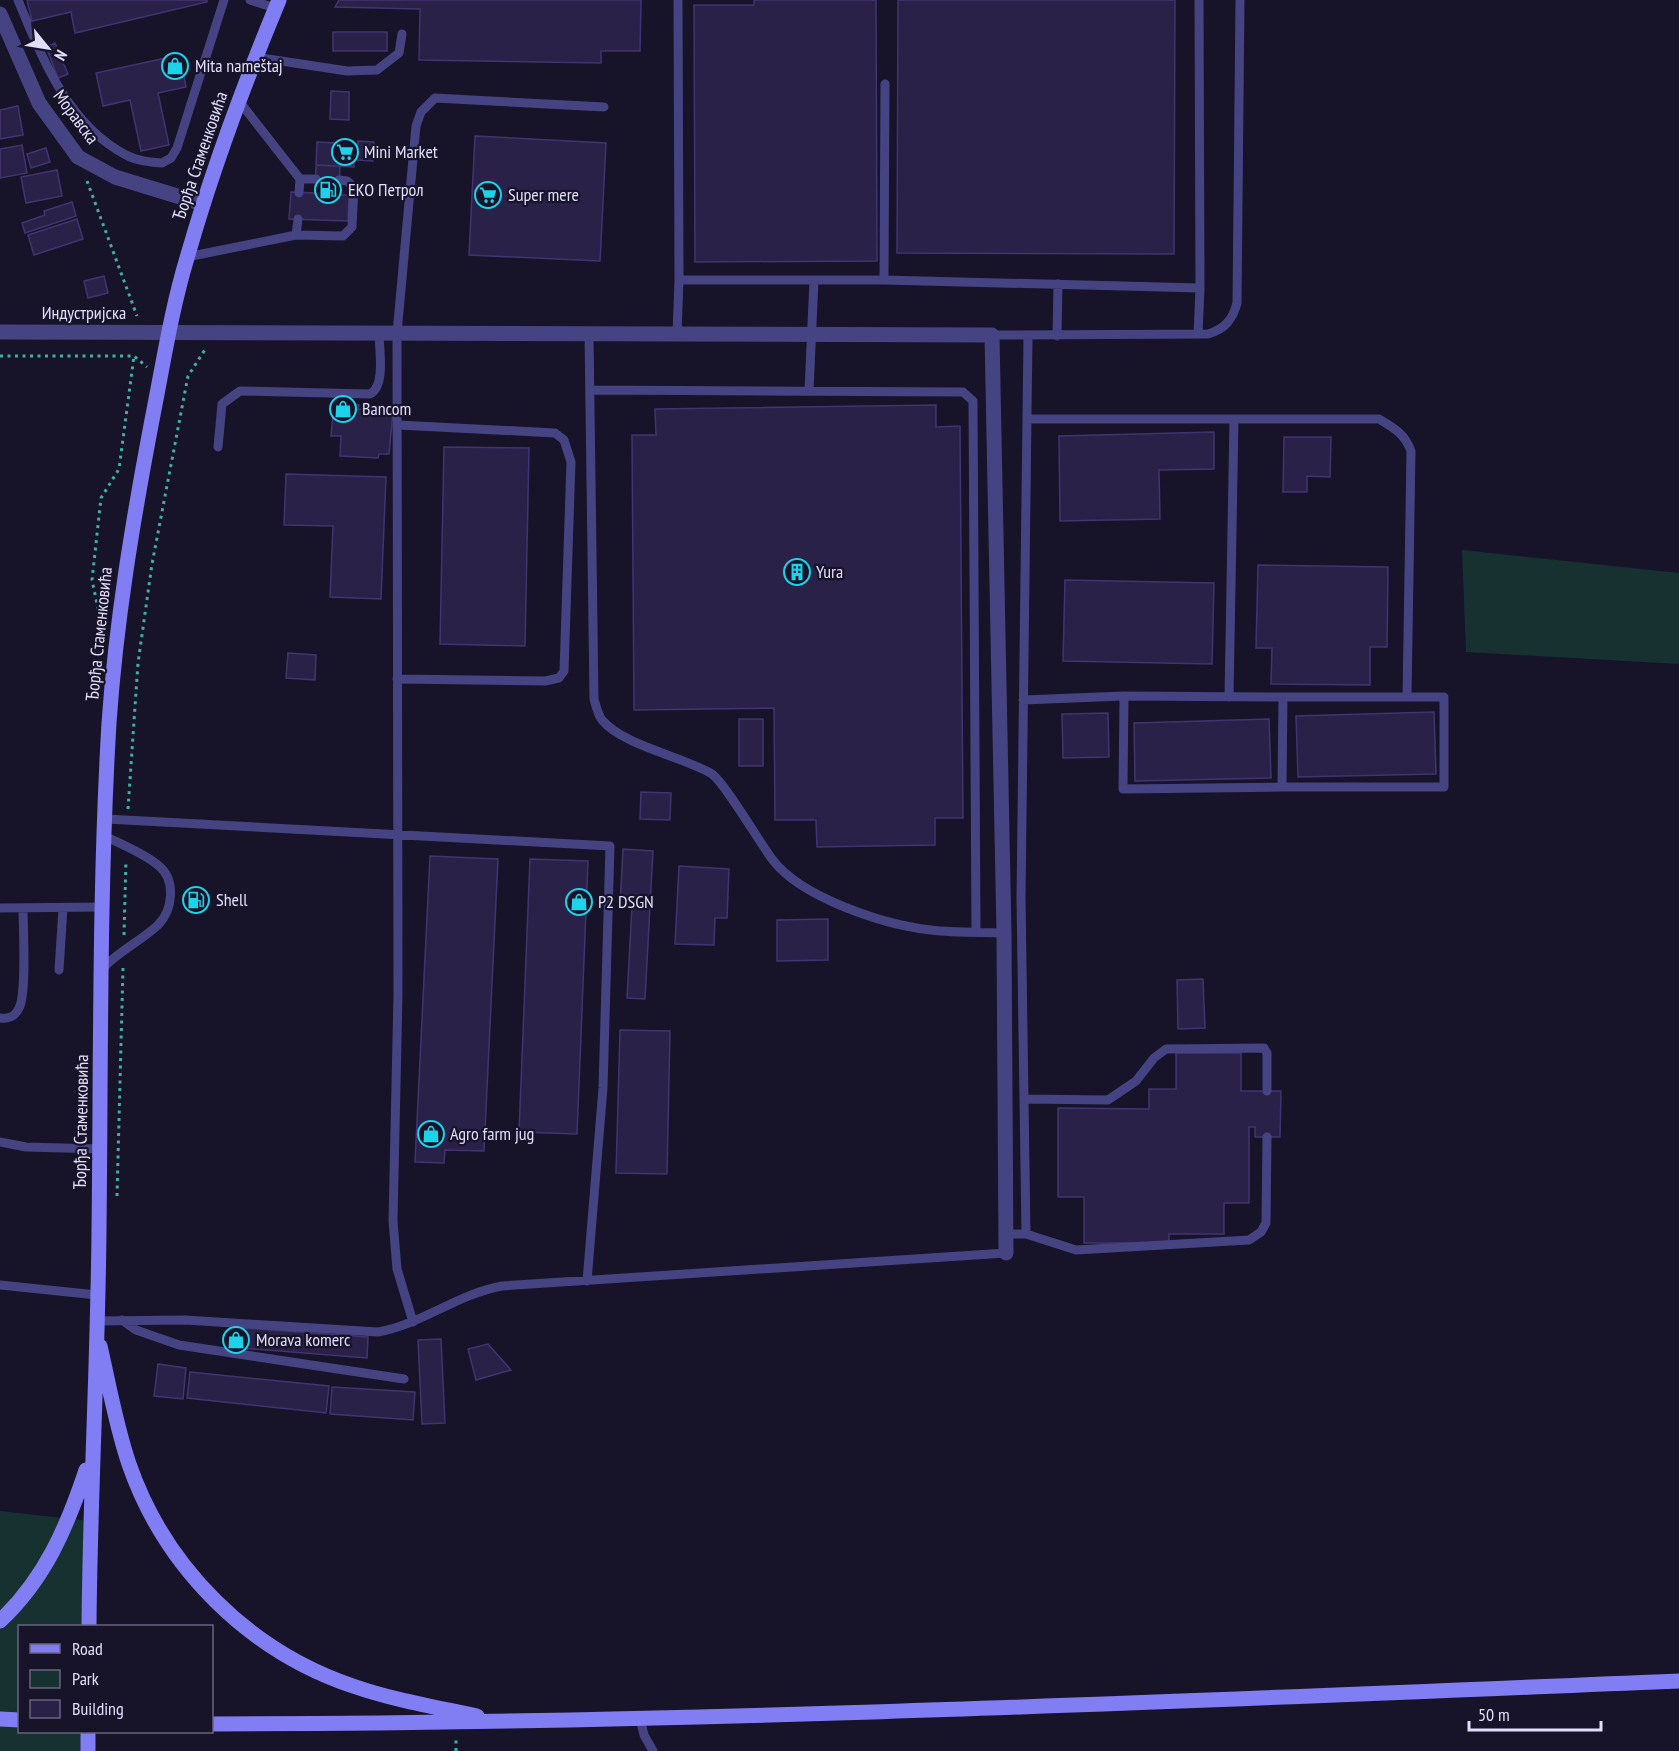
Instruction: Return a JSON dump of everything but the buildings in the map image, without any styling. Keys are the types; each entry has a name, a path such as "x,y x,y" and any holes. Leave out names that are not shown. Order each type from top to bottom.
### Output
{"main road":[{"name":"Ђорђа Стаменковића","path":"89,1625 105,836 110,722 122,600 131,530 167,332 203,204 255,57 277,4"},
{"path":"96,1323 118,1425 140,1492 174,1555 199,1585 262,1640 301,1664 352,1686 390,1697 503,1722"},
{"path":"0,1621 27,1595 52,1556 69,1520 91,1455"},
{"path":"213,1724 503,1722 914,1713 1679,1681"},
{"path":"0,1719 18,1720"},
{"path":"88,1733 88,1751"}],"street":[{"name":"Моравска","path":"0,14 39,104 78,157 115,177 203,204"},
{"name":"Индустријска","path":"0,332 992,335"},
{"path":"992,335 1004,933 1006,1253"}],"lane":[{"path":"18,0 41,57 64,95 99,137 128,156 162,163 171,158 177,148 224,0"},
{"path":"250,0 277,4"},
{"path":"677,334 679,280 678,0"},
{"path":"1198,334 1200,288 1199,0"},
{"path":"992,335 1209,334 1225,326 1235,311 1237,303 1240,0"},
{"path":"255,57 347,71 377,70 399,53 402,33"},
{"path":"884,280 885,84"},
{"path":"413,1322 397,1269 393,1221 398,993 396,333 416,126 428,102 435,98 604,107"},
{"path":"239,101 300,179 299,193"},
{"path":"300,179 316,179"},
{"path":"187,257 297,236 343,236 350,230 354,187 347,181 339,180"},
{"path":"297,236 298,219"},
{"path":"679,280 884,280 1200,288"},
{"path":"809,392 814,280"},
{"path":"1057,336 1058,284"},
{"path":"218,447 222,404 240,391 370,394 374,392 379,383 379,333"},
{"path":"590,334 594,699 601,719 617,732 714,775 774,862 796,881 819,894 867,915 899,924 931,930 1004,933"},
{"path":"1026,1234 1021,897 1028,336"},
{"path":"590,390 963,392 973,401 976,932"},
{"path":"1027,419 1379,419 1400,432 1407,440 1411,451 1407,697"},
{"path":"1229,697 1234,419"},
{"path":"397,679 545,681 559,678 564,671 571,462 564,440 555,433 398,425"},
{"path":"1023,700 1124,696 1444,697 1444,787 1123,789 1124,696"},
{"path":"1282,787 1283,697"},
{"path":"106,819 610,846 603,1088 588,1281"},
{"path":"103,968 124,948 157,926 168,910 171,891 169,882 159,866 105,836"},
{"path":"0,908 103,907"},
{"path":"0,1018 15,1015 22,1000 23,908"},
{"path":"59,970 63,908"},
{"path":"1024,1099 1108,1100 1136,1081 1154,1058 1166,1049 1210,1047 1264,1048 1267,1053 1267,1091"},
{"path":"1006,1234 1026,1234 1076,1250 1249,1240 1261,1232 1266,1223 1267,1137"},
{"path":"0,1142 26,1147 100,1149"},
{"path":"96,1323 122,1320 185,1320 367,1332 388,1330 413,1322 486,1289 1006,1253"},
{"path":"0,1285 97,1295"},
{"path":"122,1320 136,1330 178,1345 404,1379"},
{"path":"640,1718 644,1735 653,1751"}],"path":[{"path":"78,157 143,332"},
{"path":"0,356 134,356 160,378"}],"green space":[{"path":"1462,550 1679,573 1679,664 1466,652"},
{"path":"0,1511 90,1521 89,1625 18,1625 18,1717 0,1716"},
{"path":"0,1723 18,1725 18,1733 84,1733 87,1751 0,1751"}],"place":[{"name":"Mita nameštaj","path":"175,66"},
{"name":"Mini Market","path":"345,152"},
{"name":"ЕКО Петрол","path":"328,190"},
{"name":"Super mere","path":"488,195"},
{"name":"Bancom","path":"343,409"},
{"name":"Yura","path":"797,572"},
{"name":"Shell","path":"196,900"},
{"name":"P2 DSGN","path":"579,902"},
{"name":"Agro farm jug","path":"431,1134"},
{"name":"Morava komerc","path":"236,1340"}]}
